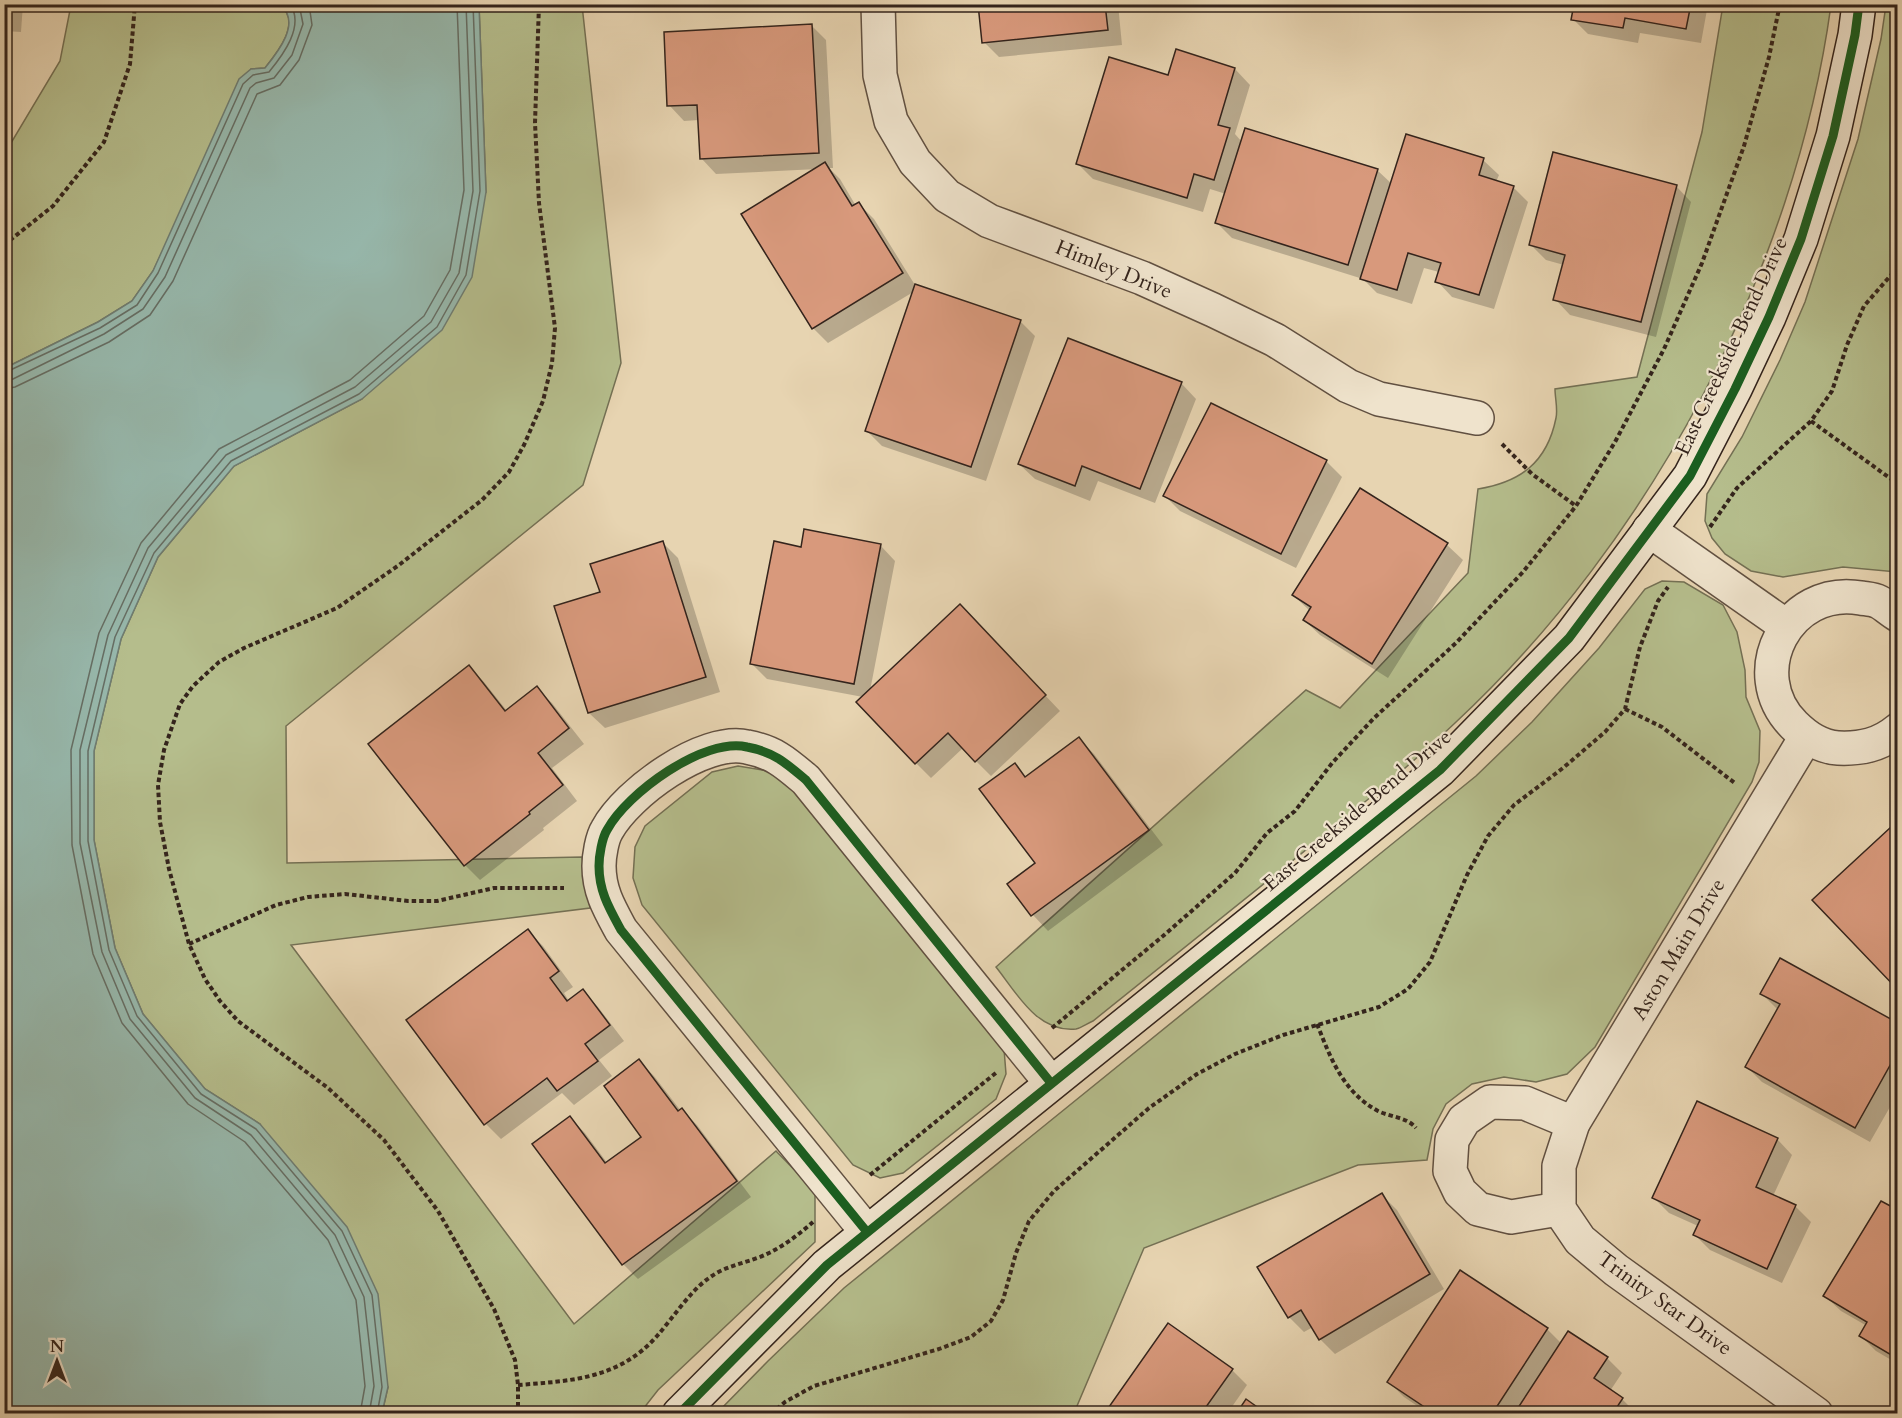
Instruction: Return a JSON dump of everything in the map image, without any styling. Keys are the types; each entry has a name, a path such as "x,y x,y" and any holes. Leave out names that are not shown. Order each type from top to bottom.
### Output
{"street":[{"name":"Himley Drive","path":"878,4 880,75 891,121 915,162 947,196 989,221 1142,278 1223,315 1275,340 1348,386 1379,399 1477,418"},
{"name":"East Creekside Bend Drive","path":"679,1413 827,1265 1440,770 1569,638 1690,476 1769,317 1801,239 1833,136 1855,35 1858,4"},
{"path":"1649,530 1786,626"},
{"path":"1898,615 1877,601 1844,595 1812,604 1786,626 1773,654 1772,686 1783,714 1806,736 1831,747 1859,748 1886,740 1898,730"},
{"name":"Aston Main Drive","path":"1559,1209 1559,1166 1573,1123 1806,736"},
{"path":"867,1232 621,930 604,899 599,865 606,831 626,804 682,762 712,749 745,746 778,756 806,780 1051,1083"},
{"path":"1559,1209 1511,1216 1478,1209 1460,1192 1450,1171 1452,1140 1464,1120 1490,1102 1525,1103 1573,1123"},
{"name":"Trinity Star Drive","path":"1559,1209 1580,1240 1617,1270 1816,1413"}],"path":[{"path":"4,245 53,206 104,142 130,64 135,4"},
{"path":"518,1413 518,1385 514,1360 494,1310 438,1210 384,1140 328,1088 249,1030 228,1011 205,979 189,944 169,869 160,822 158,785 164,750 180,704 193,686 219,662 244,648 337,608 399,565 482,500 509,472 524,445 543,401 552,363 555,328 539,203 535,123 539,4"},
{"path":"518,1385 571,1380 602,1374 619,1366 634,1357 655,1339 706,1279 726,1267 760,1257 793,1239 1163,936 1235,873 1267,834 1295,811 1333,762 1374,718 1456,643 1523,572 1576,506 1615,442 1664,349 1702,263 1744,146 1780,4"},
{"path":"771,1413 785,1402 814,1386 939,1349 971,1337 991,1321 1003,1300 1016,1253 1029,1221 1054,1191 1149,1108 1197,1074 1236,1054 1283,1035 1379,1007 1408,989 1430,962 1467,875 1488,836 1514,805 1580,754 1605,732 1625,709 1640,647 1658,601 1737,488 1811,421 1832,391 1847,345 1864,306 1898,267"},
{"path":"1477,418 1532,474 1576,506"},
{"path":"1811,421 1898,484"},
{"path":"1625,709 1662,727 1732,782 1766,802"},
{"path":"189,944 276,904 308,897 345,894 408,901 437,901 494,888 565,888 602,885"},
{"path":"1317,1024 1339,1075 1360,1100 1381,1112 1411,1122 1419,1134"}],"green space":[{"path":"71,5 280,5 289,20 286,37 276,54 265,68 251,69 153,271 132,301 98,322 5,368 5,153 60,61"},
{"path":"479,5 582,5 621,363 583,485 286,726 287,863 582,857 590,908 291,945 574,1324 776,1151 815,1191 815,1242 658,1390 640,1413 382,1413 388,1387 260,1124 205,1089 143,1014 115,948 94,840 94,751 121,639 158,557 234,466 362,399 486,192"},
{"path":"1723,5 1831,5 1813,104 1785,203 1748,300 1703,395 1651,485 1591,571 1526,651 1455,723 1414,760 1093,1021 1080,1028 1062,1029 1039,1018 1020,999 996,967 1306,690 1340,708 1468,573 1478,489 1493,486 1519,475 1538,458 1552,434 1556,418 1555,389 1637,377 1702,132"},
{"path":"1886,5 1898,5 1897,572 1843,567 1783,577 1751,571 1725,554 1712,538 1705,521 1707,494 1742,437 1780,360 1805,302 1858,139 1881,39"},
{"path":"1662,581 1684,582 1723,605 1737,632 1745,670 1746,697 1760,731 1759,762 1752,782 1595,1047 1567,1074 1536,1082 1504,1077 1472,1084 1446,1104 1433,1129 1427,1160 1358,1165 1144,1248 1074,1413 717,1413 844,1288 1476,776 1532,722 1599,648 1645,589"},
{"path":"738,766 768,771 790,787 1004,1049 1006,1074 996,1099 903,1173 880,1178 853,1165 642,905 633,878 635,847 645,826 712,772"}],"water":[{"path":"280,5 479,5 486,192 472,277 442,330 362,399 234,466 158,557 121,639 94,751 94,840 115,948 143,1014 205,1089 260,1124 347,1227 378,1294 388,1387 382,1413 5,1413 5,368 98,322 132,301 153,271 239,79 251,69 265,68 286,37 289,20"}],"building":[{"path":"978,4 1105,4 1108,30 982,43"},
{"path":"1574,4 1691,4 1686,29 1625,18 1623,28 1571,20"},
{"path":"812,24 819,153 700,159 697,105 667,106 664,32"},
{"path":"1176,49 1235,68 1218,125 1230,128 1214,180 1194,174 1187,198 1076,164 1109,57 1168,75"},
{"path":"1245,128 1378,169 1348,265 1215,223"},
{"path":"1406,134 1484,158 1479,175 1514,186 1479,295 1435,282 1441,263 1408,253 1397,290 1360,279"},
{"path":"1553,152 1677,185 1641,322 1553,300 1565,255 1529,245"},
{"path":"825,162 852,206 859,202 903,273 812,329 741,214"},
{"path":"915,284 1021,320 971,467 865,431"},
{"path":"1068,338 1182,382 1140,489 1082,466 1075,486 1018,464"},
{"path":"1211,403 1327,460 1281,554 1163,496"},
{"path":"1360,488 1448,543 1372,664 1303,620 1311,607 1292,595"},
{"path":"804,529 881,544 854,684 750,664 774,541 801,547"},
{"path":"663,541 706,677 588,713 554,606 600,592 590,564"},
{"path":"960,604 1046,695 975,762 948,733 915,764 856,702"},
{"path":"469,665 505,711 537,686 569,728 538,753 563,785 464,866 368,744"},
{"path":"1079,737 1149,830 1031,916 1007,884 1035,863 979,789 1015,763 1025,777"},
{"path":"1891,827 1898,834 1898,990 1812,900"},
{"path":"528,929 559,971 550,978 567,1001 583,989 610,1025 585,1044 598,1061 557,1091 547,1078 484,1125 406,1020"},
{"path":"1780,958 1898,1023 1898,1051 1855,1128 1745,1067 1780,1004 1760,994"},
{"path":"639,1059 678,1111 682,1108 737,1181 622,1265 532,1144 570,1116 605,1163 641,1137 604,1086"},
{"path":"1697,1101 1778,1138 1756,1187 1796,1205 1767,1269 1693,1235 1700,1220 1652,1198"},
{"path":"1382,1193 1430,1274 1319,1340 1301,1310 1288,1318 1257,1267"},
{"path":"1881,1201 1898,1210 1898,1359 1859,1336 1867,1322 1823,1296"},
{"path":"1460,1270 1548,1328 1492,1414 1435,1414 1387,1382"},
{"path":"1168,1323 1233,1369 1201,1414 1104,1414"},
{"path":"1568,1331 1608,1357 1594,1378 1623,1398 1615,1410 1621,1414 1514,1414"},
{"path":"1246,1399 1267,1414 1236,1414"}],"cycle path":[{"path":"679,1414 827,1265 1440,770 1569,638 1690,476 1769,317 1801,239 1833,136 1855,35 1859,4"},
{"path":"867,1232 621,930 609,907 599,875 601,847 607,830 617,815 649,785 689,759 729,746 756,749 786,763 806,780 1051,1083"}]}
